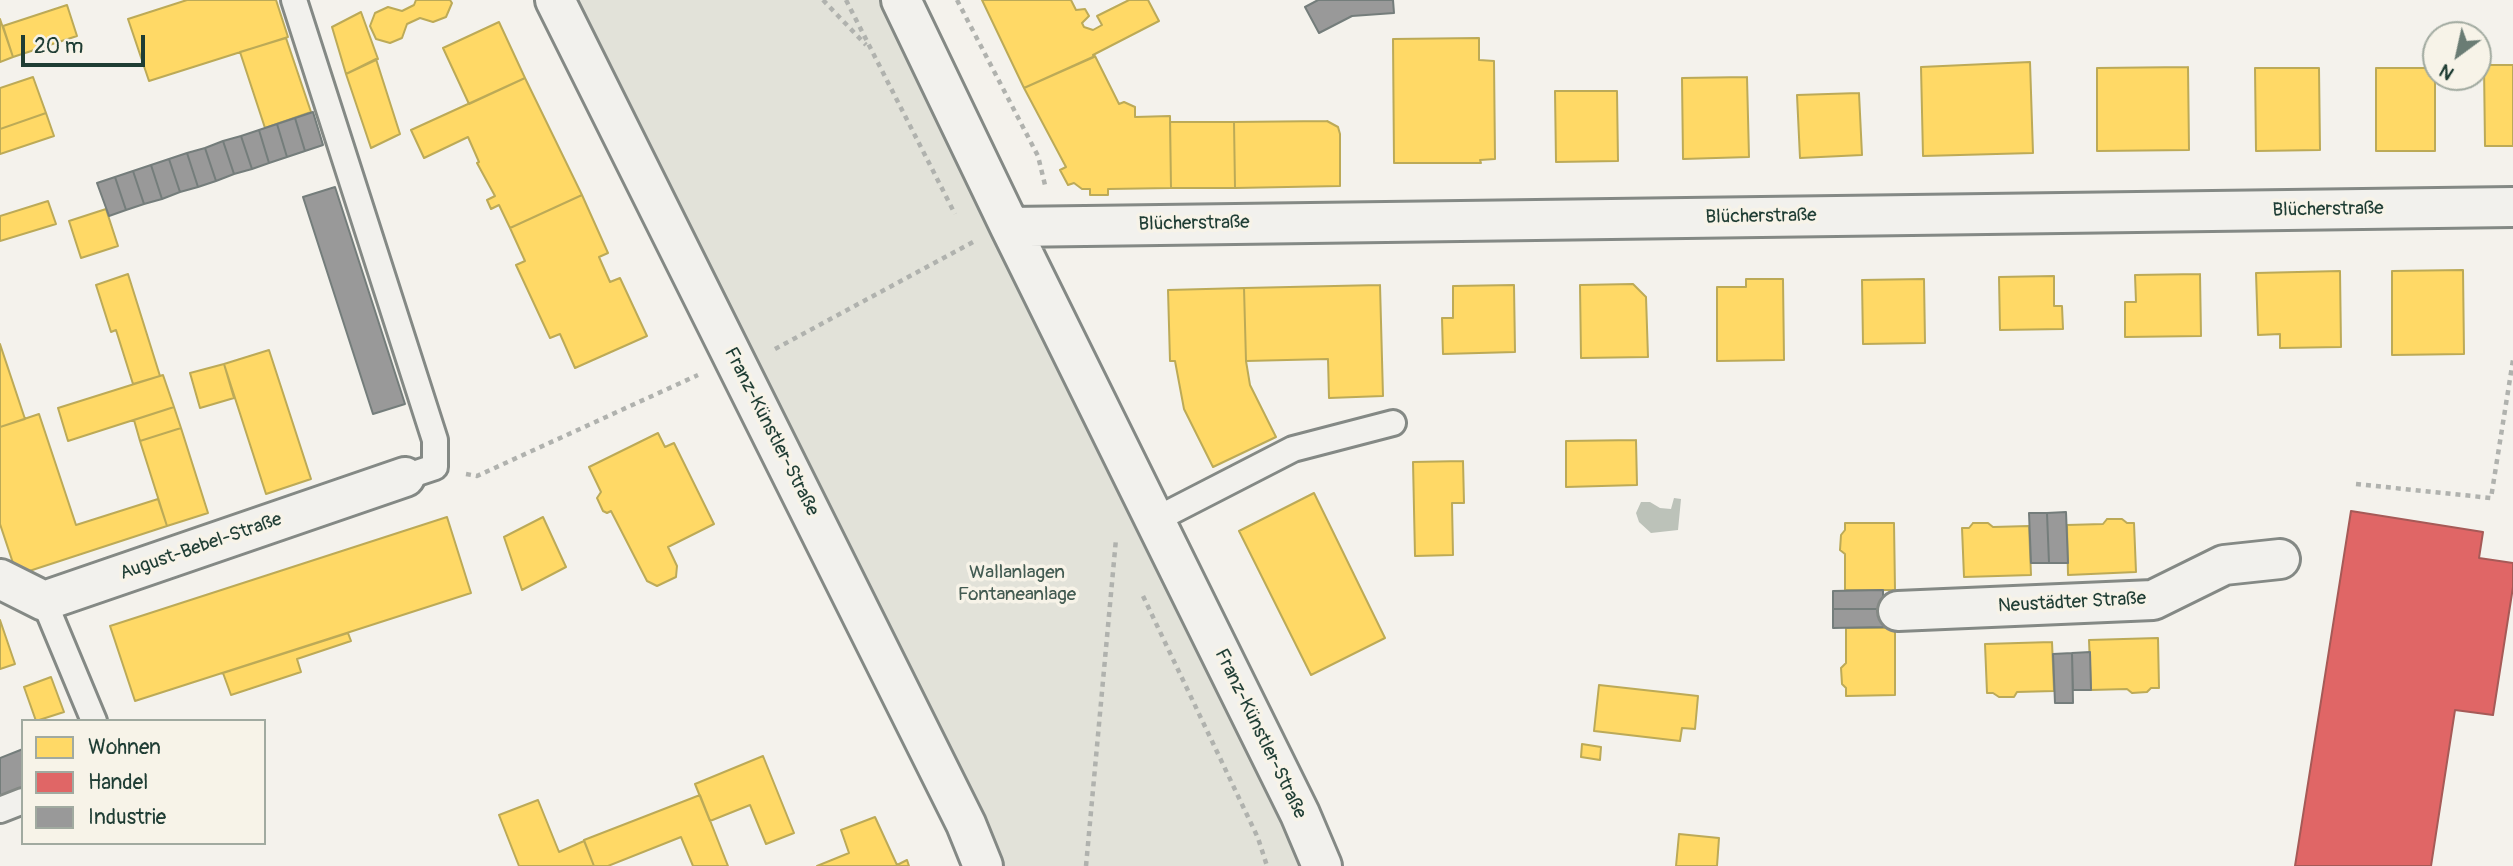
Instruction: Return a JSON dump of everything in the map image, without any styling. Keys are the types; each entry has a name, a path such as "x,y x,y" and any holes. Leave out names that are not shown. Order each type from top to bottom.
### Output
{"street":[{"name":"Franz-Künstler-Straße","path":"555,0 966,824 983,866"},
{"name":"Franz-Künstler-Straße","path":"901,0 1300,814 1322,866"},
{"name":"Blücherstraße","path":"1010,227 2513,207"},
{"name":"August-Bebel-Straße","path":"44,601 420,472"},
{"name":"Neustädter Straße","path":"1898,611 2153,600 2224,565 2280,559"},
{"path":"0,579 44,601"}],"lane":[{"path":"294,0 435,440 420,472"},
{"path":"1155,520 1293,449 1393,424"},
{"path":"44,601 93,719"},
{"path":"0,810 21,802"}],"path":[{"path":"823,0 869,48"},
{"path":"846,0 957,218"},
{"path":"420,472 477,476 736,364 970,243 1010,227"},
{"path":"970,243 976,254"},
{"path":"2356,484 2491,498 2513,360"},
{"path":"1086,866 1116,539 1122,551"},
{"path":"1140,589 1258,838 1267,866"}],"green space":[{"name":"Wallanlagen Fontaneanlage","path":"573,0 879,0 1304,853 1308,866 999,866"}],"shaded area":[{"path":"1674,498 1681,499 1678,530 1651,533 1639,522 1636,513 1641,502 1671,509"}],"building: Wohnen":[{"path":"187,0 276,0 288,37 149,81 128,19"},
{"path":"416,0 450,0 452,3 446,17 433,22 420,18 407,24 402,38 390,43 376,39 370,26 375,13 388,7 402,11 414,5"},
{"path":"982,0 1071,0 1076,10 1085,9 1089,16 1082,23 1084,27 1093,30 1102,25 1097,16 1129,0 1148,0 1159,21 1093,55 1094,57 1024,88"},
{"path":"67,5 77,36 13,57 3,26"},
{"path":"361,12 378,59 346,74 332,27"},
{"path":"0,19 13,57 0,62"},
{"path":"499,22 525,78 469,104 443,48"},
{"path":"286,38 311,112 265,128 240,52"},
{"path":"1479,38 1479,60 1494,61 1495,159 1480,160 1481,163 1394,163 1393,39"},
{"path":"1095,56 1119,104 1124,102 1135,107 1135,117 1170,116 1171,188 1108,189 1108,195 1090,195 1090,189 1082,189 1074,183 1068,185 1060,170 1066,167 1024,88"},
{"path":"376,59 400,134 371,148 346,74"},
{"path":"2030,62 2033,153 1923,156 1921,67"},
{"path":"2492,65 2513,65 2513,146 2485,146 2484,91 2492,91"},
{"path":"2188,67 2189,150 2097,151 2097,68"},
{"path":"2255,68 2319,68 2320,150 2256,151"},
{"path":"2376,68 2422,68 2422,91 2435,91 2435,151 2376,151"},
{"path":"33,77 46,113 0,129 0,88"},
{"path":"1747,77 1749,157 1683,159 1682,78"},
{"path":"525,78 582,195 510,228 499,205 491,209 487,200 495,196 477,163 479,162 468,137 424,158 411,130"},
{"path":"1555,91 1617,91 1618,161 1556,162"},
{"path":"1859,93 1862,155 1800,158 1797,95"},
{"path":"46,113 54,136 0,154 0,129"},
{"path":"1327,121 1338,127 1340,134 1340,186 1235,188 1234,122"},
{"path":"1170,122 1234,122 1235,188 1171,188"},
{"path":"582,195 608,253 599,257 610,282 620,278 647,336 575,368 560,334 550,338 516,265 525,261 510,228"},
{"path":"48,201 56,224 0,241 0,216"},
{"path":"106,209 118,246 81,258 69,221"},
{"path":"2463,270 2464,354 2392,355 2392,271"},
{"path":"2340,271 2341,347 2280,348 2280,334 2258,335 2256,273"},
{"path":"128,274 160,376 133,384 116,330 111,332 96,285"},
{"path":"2200,274 2201,336 2125,337 2125,302 2136,302 2135,275"},
{"path":"2054,276 2054,306 2062,306 2063,329 2000,330 1999,277"},
{"path":"1746,279 1783,279 1784,360 1717,361 1717,287 1746,287"},
{"path":"1924,279 1925,343 1863,344 1862,280"},
{"path":"1633,284 1646,297 1648,357 1581,358 1580,285"},
{"path":"1380,285 1383,396 1329,398 1328,359 1246,361 1244,288"},
{"path":"1514,285 1515,352 1443,354 1442,318 1453,318 1453,286"},
{"path":"1244,288 1246,361 1250,385 1276,437 1213,467 1184,409 1175,361 1170,361 1168,290"},
{"path":"0,344 25,419 0,427"},
{"path":"269,350 311,479 266,494 224,364"},
{"path":"224,364 234,398 200,408 190,373"},
{"path":"163,375 174,407 68,441 58,408"},
{"path":"174,407 181,428 140,441 134,420"},
{"path":"39,414 76,525 158,499 167,526 17,575 0,524 0,427"},
{"path":"181,428 208,513 167,526 140,441"},
{"path":"658,433 665,447 674,443 714,524 668,547 677,566 676,577 657,586 647,581 611,511 603,511 597,498 601,492 589,467"},
{"path":"1636,440 1637,485 1566,487 1566,441"},
{"path":"1463,461 1464,503 1452,503 1453,555 1415,556 1413,462"},
{"path":"1314,493 1385,638 1311,675 1239,531"},
{"path":"447,517 471,593 135,701 110,626"},
{"path":"543,517 566,567 522,590 504,537"},
{"path":"2107,519 2122,519 2127,523 2134,523 2136,572 2068,575 2067,525 2103,524"},
{"path":"1845,523 1894,523 1895,590 1845,590 1845,554 1840,550"},
{"path":"1973,523 1988,523 1993,527 2029,526 2031,575 1964,577 1962,528 1969,528"},
{"path":"0,620 15,664 0,669"},
{"path":"1846,628 1895,628 1895,695 1846,696 1841,668 1846,663"},
{"path":"348,633 351,641 297,659 301,672 231,695 223,673"},
{"path":"2158,638 2159,688 2132,693 2127,689 2091,690 2089,640"},
{"path":"2052,642 2054,691 2017,692 2014,697 1999,697 1987,693 1985,644"},
{"path":"51,677 64,712 35,719 24,687"},
{"path":"1599,685 1698,696 1695,729 1682,728 1680,741 1594,731"},
{"path":"1582,744 1601,747 1600,760 1581,757"},
{"path":"763,756 794,833 766,844 750,805 710,821 695,784"},
{"path":"700,795 728,866 693,866 681,837 608,866 594,866 584,840"},
{"path":"538,800 559,852 584,841 594,866 519,866 499,815"},
{"path":"875,817 897,865 907,860 909,866 817,866 849,853 841,830"},
{"path":"1679,834 1719,838 1717,866 1676,866"}],"building: Handel":[{"path":"2351,511 2483,532 2479,558 2513,563 2513,587 2493,715 2455,710 2431,866 2295,866"}],"building: Industrie":[{"path":"1318,0 1393,0 1394,13 1352,16 1319,33 1305,7"},
{"path":"313,112 323,145 305,151 295,118"},
{"path":"295,118 305,151 287,157 277,124"},
{"path":"277,124 287,157 269,163 259,130"},
{"path":"259,130 269,163 252,169 241,136"},
{"path":"241,136 252,169 234,174 223,141"},
{"path":"223,141 234,174 216,181 205,148"},
{"path":"205,148 216,181 198,187 187,153"},
{"path":"187,153 198,187 180,192 169,159"},
{"path":"169,159 180,192 162,199 151,165"},
{"path":"151,165 162,199 144,204 133,171"},
{"path":"133,171 144,204 126,210 115,177"},
{"path":"115,177 126,210 109,216 97,183"},
{"path":"335,187 405,404 373,414 303,197"},
{"path":"2066,512 2068,563 2049,563 2047,513"},
{"path":"2029,513 2047,513 2049,563 2031,563"},
{"path":"1883,590 1883,609 1833,609 1833,591"},
{"path":"1833,609 1883,609 1883,627 1833,628"},
{"path":"2090,652 2091,690 2073,690 2072,653"},
{"path":"2072,653 2073,703 2055,703 2053,654"},
{"path":"21,750 21,794 0,801 0,758"}]}
